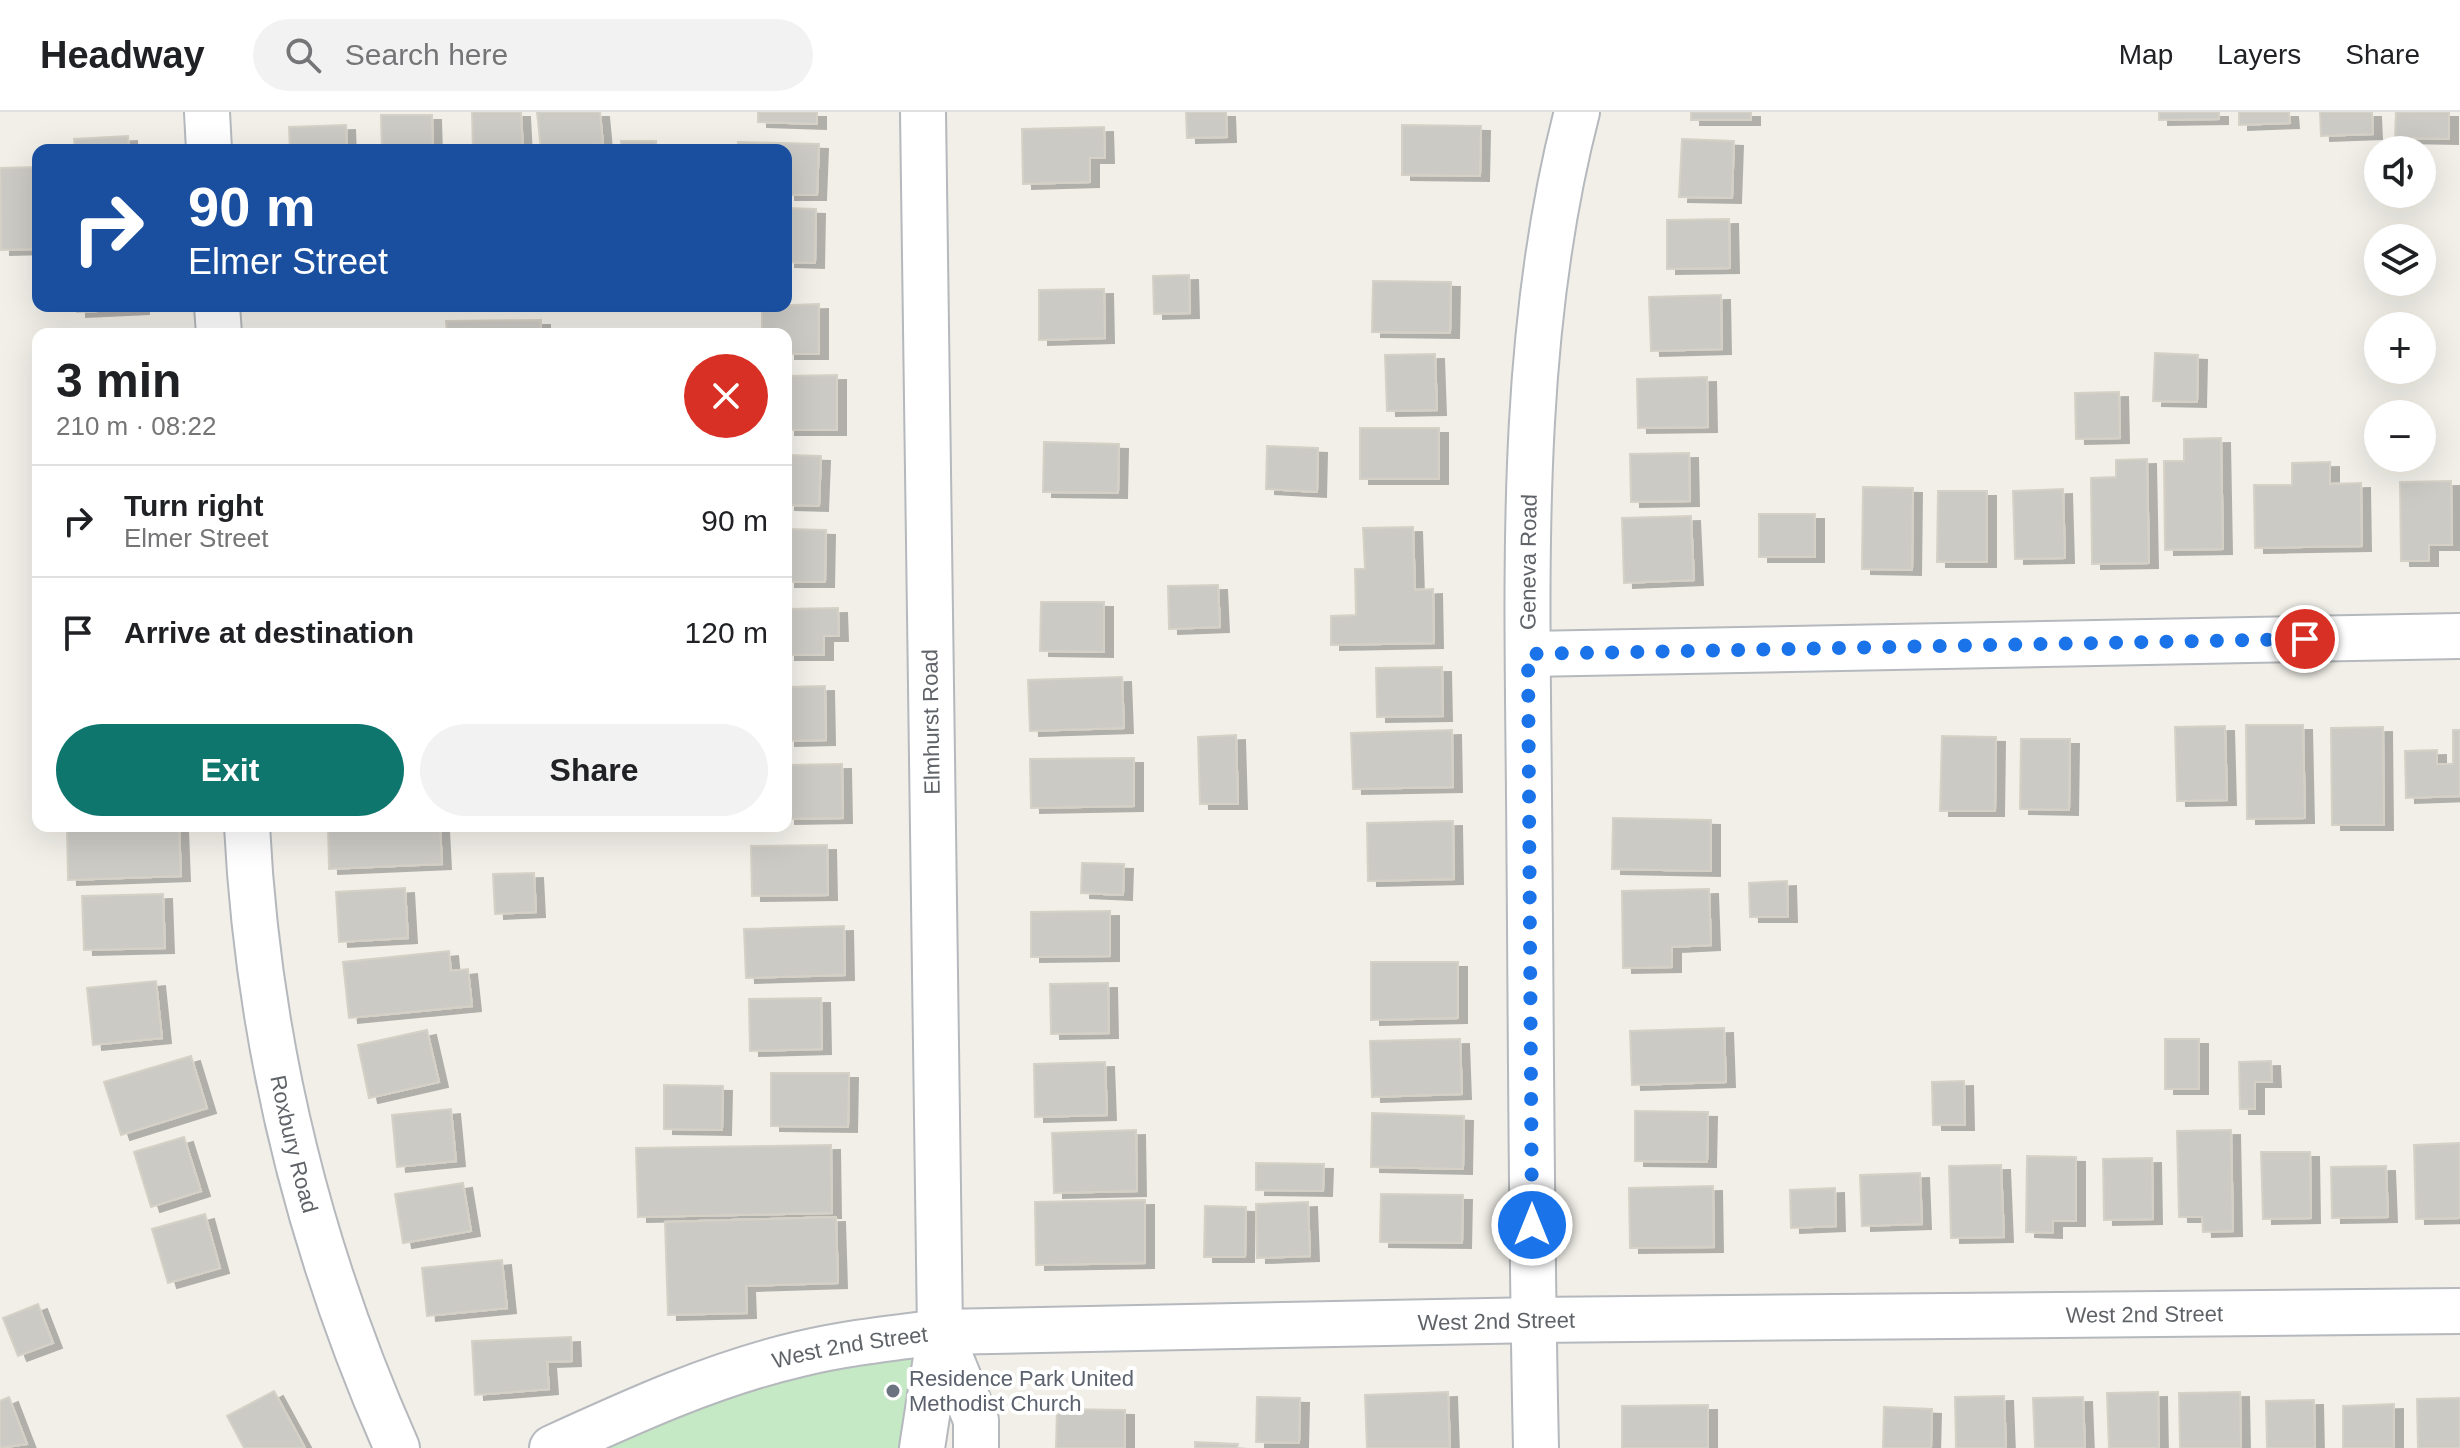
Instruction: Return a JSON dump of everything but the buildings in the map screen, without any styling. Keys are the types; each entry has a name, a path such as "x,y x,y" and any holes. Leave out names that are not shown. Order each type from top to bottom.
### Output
{"street":[{"path":"207,112 209,144"},
{"name":"Elmhurst Road","path":"922,1448 940,1332 923,112"},
{"name":"Geneva Road","path":"1536,1448 1527,530 1531,429 1554,230 1577,112"},
{"path":"1528,654 2460,636"},
{"name":"Roxbury Road","path":"248,832 258,950 289,1135 336,1297 365,1377 397,1448"},
{"name":"West 2nd Street","path":"552,1448 643,1406 741,1370 858,1342 940,1332 1533,1320 2460,1311"},
{"name":"Elmhurst Road","path":"940,1332 976,1420 976,1448"}],"green space":[{"path":"940,1332 922,1448 552,1448"}],"place":[{"name":"Residence Park United Methodist Church","path":"893,1391"}],"route":[{"path":"1532,1225 1528,654 2305,639"}]}
